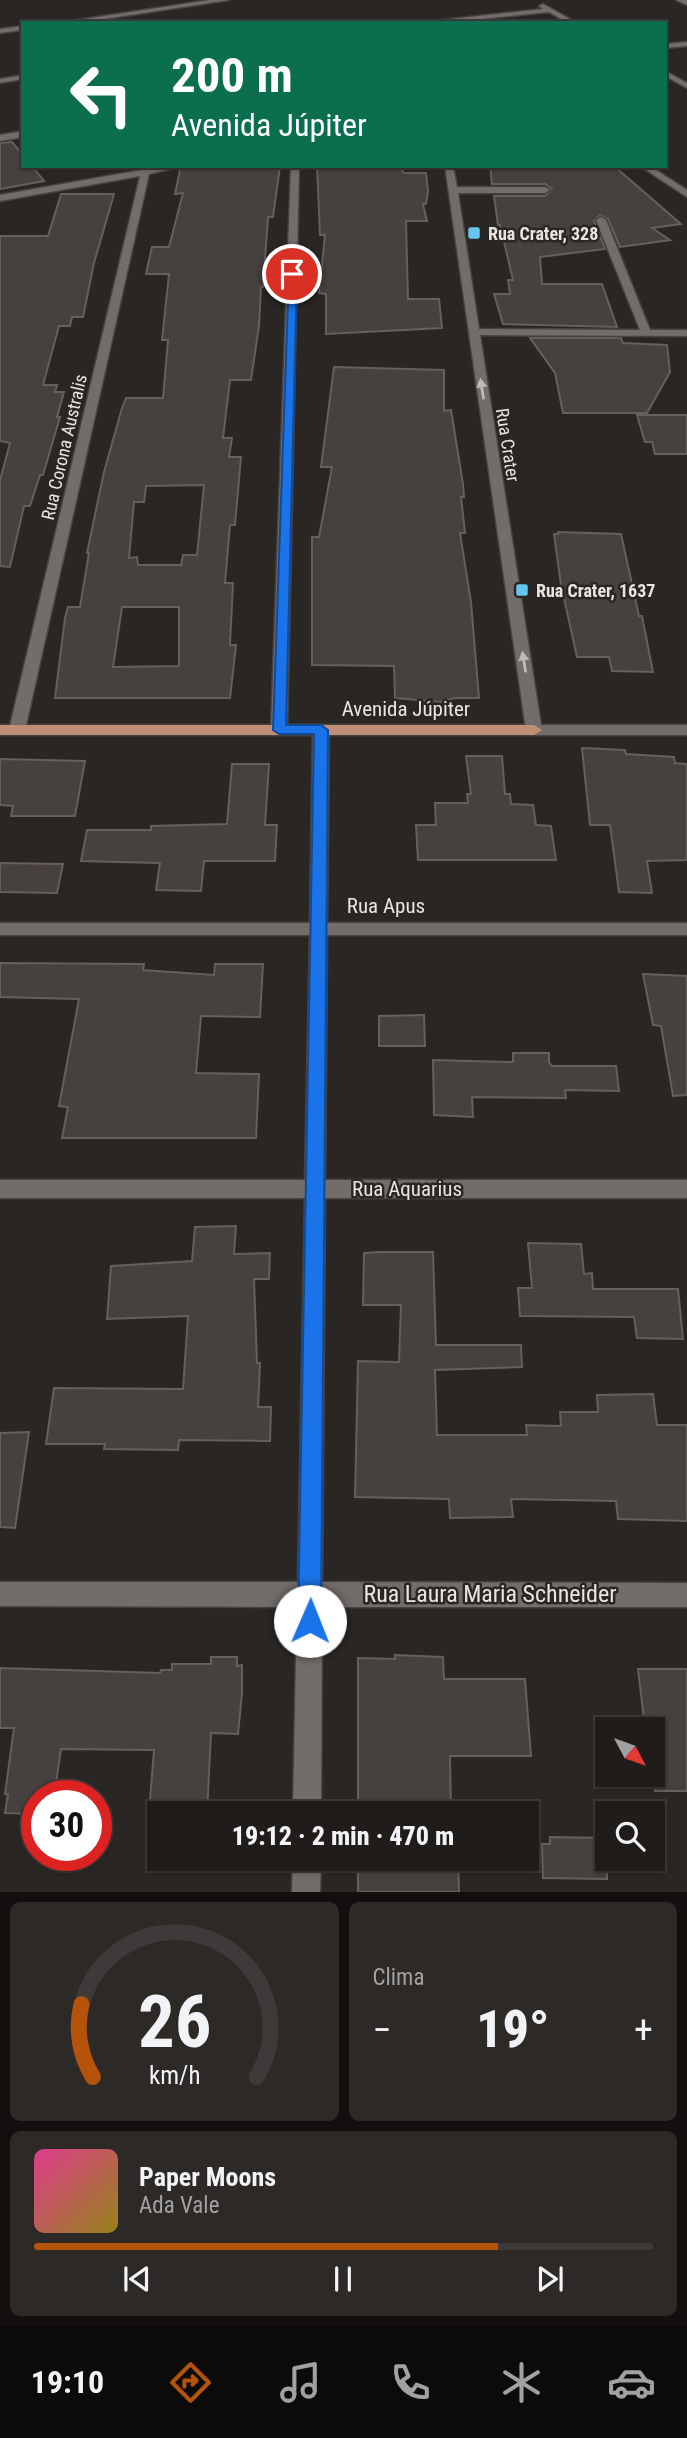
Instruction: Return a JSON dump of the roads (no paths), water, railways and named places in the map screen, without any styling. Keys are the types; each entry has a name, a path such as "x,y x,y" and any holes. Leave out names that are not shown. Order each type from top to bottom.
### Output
{"main road":[{"name":"Avenida Júpiter","path":"0,730 534,730"}],"street":[{"path":"75,21 225,0"},
{"path":"533,0 570,21"},
{"path":"680,0 687,3"},
{"path":"438,21 551,10"},
{"path":"0,31 21,28"},
{"path":"667,46 687,44"},
{"path":"667,75 687,86"},
{"path":"0,81 21,77"},
{"path":"0,138 21,134"},
{"path":"0,198 168,168"},
{"path":"279,730 295,168"},
{"name":"Rua Crater","path":"449,168 534,730"},
{"path":"647,168 687,194"},
{"name":"Rua Corona Australis","path":"17,730 145,172"},
{"path":"82,174 90,182"},
{"path":"453,190 545,190"},
{"path":"601,220 646,332"},
{"path":"473,332 687,332"},
{"path":"307,1801 321,730"},
{"name":"Avenida Júpiter","path":"534,730 687,730"},
{"name":"Rua Apus","path":"0,929 687,929"},
{"name":"Rua Aquarius","path":"0,1189 687,1189"},
{"name":"Rua Laura Maria Schneider","path":"0,1594 687,1595"},
{"path":"306,1892 307,1871"}],"place":[{"name":"Rua Crater, 328","path":"474,233"},
{"name":"Rua Crater, 1637","path":"522,590"}]}
